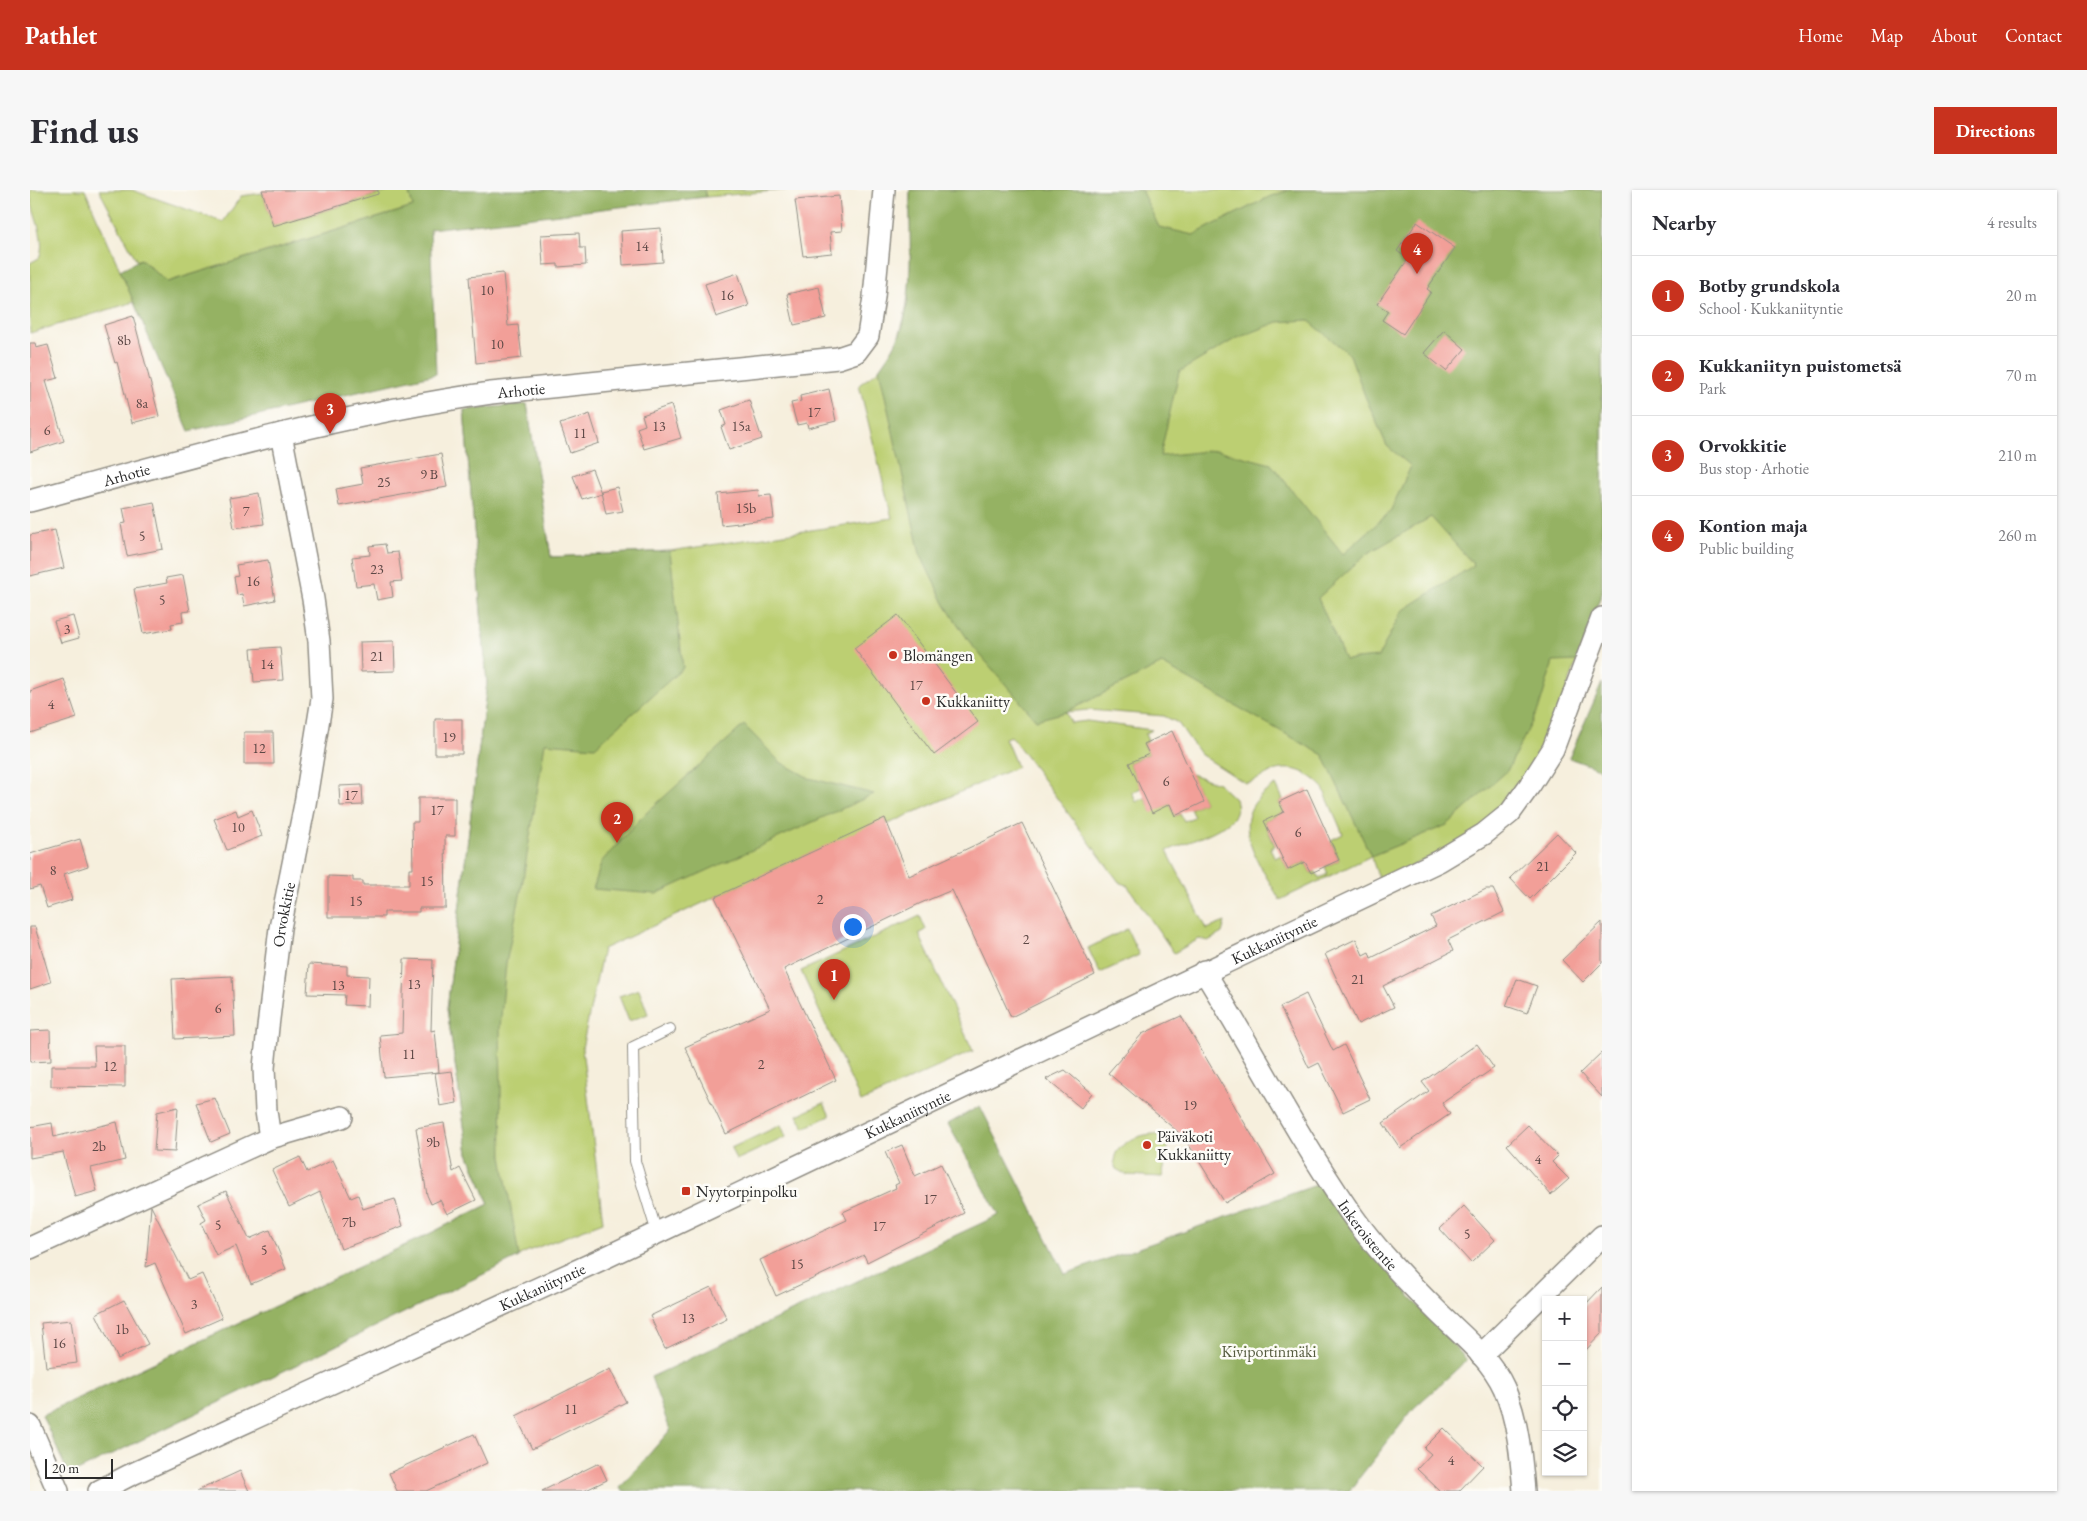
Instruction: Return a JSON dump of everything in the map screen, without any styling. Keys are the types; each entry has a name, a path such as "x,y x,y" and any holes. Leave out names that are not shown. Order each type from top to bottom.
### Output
{"street":[{"name":"Arhotie","path":"30,501 281,434 429,402 491,393 838,358 856,352 868,336 874,297 884,190"},
{"name":"Orvokkitie","path":"270,1138 266,1111 264,1068 267,1034 280,928 318,727 322,692 319,644 313,599 281,434"},
{"name":"Kukkaniityntie","path":"99,1491 979,1082 1204,971 1439,861 1484,834 1510,813 1553,750 1602,618"},
{"name":"Inkeroistentie","path":"1204,971 1326,1176 1351,1213 1418,1290 1481,1355 1503,1385 1515,1416 1524,1491"},
{"path":"30,1248 270,1138 342,1118"},
{"path":"1481,1355 1602,1236"},
{"path":"30,1426 58,1491"}],"lane":[{"path":"657,1233 635,1161 632,1048 670,1029"}],"green space":[{"path":"30,190 85,190 134,302 30,333 30,263 39,258 41,242"},
{"path":"99,190 132,190 223,222 241,196 263,193 273,226 393,190 408,190 413,207 167,282 141,259 137,261"},
{"path":"408,190 704,190 706,197 430,229 436,374 189,431 120,270 141,259 167,282 413,207"},
{"path":"704,190 786,190 706,197"},
{"path":"910,190 1602,190 1602,592 1546,747 1503,808 1479,832 1380,882 1371,856 1280,900 1262,870 1249,839 1247,825 1250,811 1259,797 1276,785 1283,799 1279,802 1284,812 1264,821 1275,846 1270,848 1275,858 1281,855 1288,870 1305,862 1311,873 1316,872 1319,878 1328,874 1325,867 1339,860 1331,840 1343,834 1322,786 1317,781 1305,773 1285,769 1271,772 1256,780 1245,783 1200,754 1178,723 1164,716 1089,710 1066,712 1071,723 1087,721 1152,730 1145,734 1148,741 1144,744 1149,754 1129,763 1141,788 1132,792 1136,802 1145,798 1152,812 1170,804 1175,816 1180,814 1184,821 1194,817 1190,809 1204,802 1191,774 1218,783 1235,799 1236,814 1227,823 1220,828 1167,851 1207,929 1225,922 1222,933 1208,941 1199,939 1174,953 1127,885 1119,882 1011,736 1005,738 1017,767 888,824 885,819 603,949 582,1048 603,1222 528,1251 69,1475 42,1415 423,1237 489,1204 468,1153 447,1009 487,683 464,410 527,404 551,557 670,551 892,518 859,385 880,368 892,350 901,330 909,284"},
{"path":"910,190 1141,190 1159,227 1193,235 1271,196 1290,190 1602,190 1602,592 1577,661 1553,662 1539,708 1507,771 1447,825 1371,856 1323,755 1162,664 1066,712 1036,720 971,644 945,605 920,554 879,369 899,337 909,293","holes":["1308,320 1350,355 1365,396 1387,446 1411,466 1390,512 1343,554 1271,464 1217,450 1160,456 1179,372 1235,339 1278,322","1431,517 1474,565 1402,611 1378,657 1345,660 1318,598 1365,555"]},
{"path":"527,404 551,557 670,551 683,668 595,747 545,743 522,886 506,963 500,1028 502,1156 519,1257 69,1475 42,1415 423,1237 489,1204 468,1153 447,1009 487,683 464,410"},
{"path":"1602,683 1602,770 1569,758"},
{"path":"744,725 780,762 809,778 874,794 656,894 593,889 602,861 643,816"},
{"path":"920,916 926,930 919,934 973,1051 861,1102 801,971"},
{"path":"1127,929 1139,955 1100,973 1088,948"},
{"path":"639,989 648,1014 629,1021 619,996"},
{"path":"824,1103 830,1116 804,1128 798,1115"},
{"name":"Kiviportinmäki","path":"980,1106 1065,1274 1319,1184 1379,1261 1467,1360 1414,1408 1349,1491 622,1491 620,1488 670,1430 651,1377 999,1215 948,1124"},
{"path":"781,1125 786,1137 736,1160 731,1148"},
{"path":"1156,1134 1167,1143 1168,1151 1162,1177 1127,1175 1116,1169 1114,1161 1120,1148 1133,1139"}],"building":[{"path":"262,190 378,190 378,194 273,226"},
{"path":"839,196 842,231 830,232 832,253 803,256 795,200"},
{"path":"1417,222 1455,248 1427,289 1431,292 1403,334 1382,320 1388,311 1377,304 1408,259 1397,251"},
{"path":"661,228 663,262 623,265 621,231"},
{"path":"579,233 580,248 585,248 586,265 558,267 558,264 543,265 541,235"},
{"path":"503,273 508,326 518,325 522,358 476,363 469,277"},
{"path":"738,273 749,306 716,317 705,284"},
{"path":"819,287 826,318 794,325 787,294"},
{"path":"133,316 159,416 132,423 117,362 115,363 104,325"},
{"path":"1444,330 1465,349 1446,371 1424,353"},
{"path":"30,343 35,343 36,348 48,345 58,378 46,381 64,441 30,452"},
{"path":"829,389 836,421 808,428 807,423 797,425 791,403 801,401 800,396"},
{"path":"749,400 762,439 729,450 721,427 726,425 721,410"},
{"path":"671,405 681,438 644,449 637,428 645,425 642,415"},
{"path":"590,414 599,443 570,453 560,424"},
{"path":"441,454 447,487 339,506 336,489 363,484 360,468"},
{"path":"592,469 601,493 582,499 573,476"},
{"path":"617,487 623,511 606,514 601,491"},
{"path":"758,490 759,496 771,495 774,519 721,525 718,494"},
{"path":"259,493 264,524 234,528 229,498"},
{"path":"154,502 163,549 127,556 121,524 126,523 123,508"},
{"path":"55,530 64,568 30,576 30,535"},
{"path":"385,544 387,553 398,552 402,581 391,582 393,597 377,600 374,584 356,586 352,557 370,555 369,546"},
{"path":"268,560 275,600 244,606 242,594 237,595 234,577 238,576 236,565"},
{"path":"183,575 190,611 182,612 183,622 171,624 172,629 143,634 134,589 167,583 166,578"},
{"path":"898,615 978,722 934,755 854,648"},
{"path":"73,616 79,638 61,643 54,621"},
{"path":"394,641 395,671 361,672 360,642"},
{"path":"280,647 283,680 254,682 251,649"},
{"path":"64,679 77,718 30,733 30,691"},
{"path":"435,719 462,719 462,754 435,754"},
{"path":"1172,731 1204,802 1175,816 1170,804 1152,813 1129,763 1149,754 1144,744"},
{"path":"244,732 273,732 274,764 244,764"},
{"path":"362,785 363,805 340,806 339,786"},
{"path":"1307,789 1339,860 1311,873 1305,862 1288,870 1264,821 1284,812 1279,802"},
{"path":"418,798 455,798 455,836 445,836 446,908 419,908 419,912 384,912 384,917 328,917 328,876 353,877 353,881 363,881 363,885 409,885 409,869 413,869 412,822 418,822"},
{"path":"236,810 238,816 252,810 262,836 227,850 214,819"},
{"path":"885,818 909,876 1022,823 1095,975 1011,1017 952,890 921,903 784,969 836,1080 726,1134 685,1047 770,1009 715,897"},
{"path":"1557,833 1576,853 1530,899 1510,878"},
{"path":"80,839 88,866 64,874 72,900 47,908 40,886 30,889 30,854"},
{"path":"1486,889 1493,889 1504,912 1448,940 1453,951 1383,986 1394,1007 1358,1024 1325,954 1356,939 1363,955 1369,952 1371,958 1436,926 1431,916"},
{"path":"1602,922 1602,963 1583,982 1562,960"},
{"path":"30,927 35,927 51,982 30,989"},
{"path":"404,959 433,960 431,1031 435,1030 439,1072 384,1077 380,1035 402,1033"},
{"path":"309,964 347,966 347,975 369,976 368,1006 344,1005 345,995 307,994"},
{"path":"232,976 235,1036 175,1039 172,979"},
{"path":"1517,979 1537,986 1527,1013 1506,1006"},
{"path":"1306,994 1333,1051 1344,1045 1370,1099 1343,1112 1319,1063 1309,1068 1280,1007"},
{"path":"1181,1016 1275,1174 1225,1203 1184,1137 1108,1073 1142,1034"},
{"path":"50,1030 51,1061 30,1062 30,1031"},
{"path":"1477,1044 1494,1068 1442,1103 1450,1114 1400,1148 1383,1123 1429,1091 1422,1082"},
{"path":"94,1046 125,1046 125,1087 51,1086 51,1066 95,1066"},
{"path":"1602,1052 1602,1097 1580,1073"},
{"path":"1065,1070 1092,1093 1081,1108 1046,1079"},
{"path":"452,1071 457,1103 440,1106 435,1073"},
{"path":"215,1098 230,1134 211,1142 196,1103"},
{"path":"178,1107 175,1152 154,1151 157,1112"},
{"path":"117,1122 125,1160 91,1168 97,1191 75,1197 63,1152 30,1158 30,1127 52,1123 54,1137"},
{"path":"444,1123 453,1172 460,1168 476,1200 447,1214 440,1200 431,1204 427,1195 416,1128"},
{"path":"1528,1125 1558,1156 1552,1162 1569,1179 1551,1195 1507,1145"},
{"path":"902,1145 915,1176 941,1164 964,1213 867,1262 864,1255 776,1296 760,1260 847,1220 843,1212 896,1188 895,1185 899,1183 885,1152"},
{"path":"300,1157 307,1172 333,1160 351,1198 358,1195 363,1209 395,1199 403,1226 341,1249 320,1192 289,1207 272,1170"},
{"path":"226,1191 249,1239 270,1230 286,1269 251,1284 236,1246 216,1255 201,1223 206,1220 198,1204"},
{"path":"151,1206 188,1280 202,1274 222,1318 186,1334 155,1263 146,1267"},
{"path":"1464,1206 1495,1240 1471,1263 1440,1229"},
{"path":"711,1287 727,1319 665,1349 650,1316"},
{"path":"1602,1287 1602,1333 1587,1349 1587,1341 1587,1303"},
{"path":"124,1300 148,1344 118,1359 96,1314"},
{"path":"71,1320 77,1363 46,1367 41,1323"},
{"path":"610,1369 626,1402 532,1449 516,1416"},
{"path":"1444,1428 1483,1466 1459,1491 1440,1491 1417,1469 1431,1454 1424,1448"},
{"path":"474,1434 487,1463 426,1491 397,1491 389,1473"},
{"path":"599,1463 607,1480 584,1491 542,1491"},
{"path":"240,1471 249,1491 197,1491"}],"place":[{"name":"Kontion maja","path":"1417,274"},
{"name":"Orvokkitie","path":"330,434"},
{"name":"Blomängen","path":"893,655"},
{"name":"Kukkaniitty","path":"926,701"},
{"name":"Kukkaniityn puistometsä","path":"617,843"},
{"name":"Botby grundskola","path":"834,1000"},
{"name":"Päiväkoti Kukkaniitty","path":"1147,1145"},
{"name":"Nyytorpinpolku","path":"686,1191"}]}
